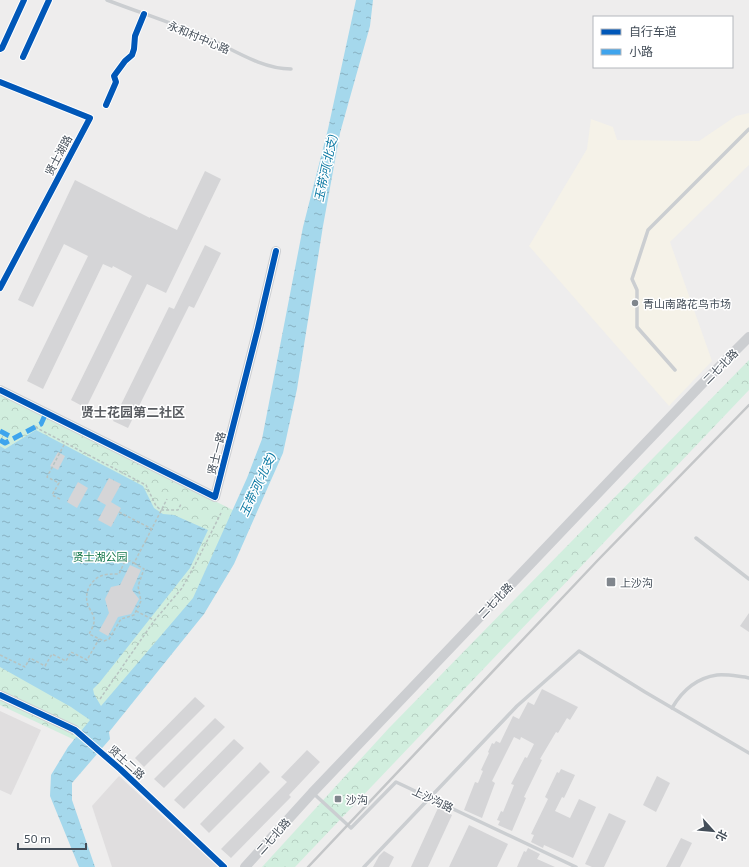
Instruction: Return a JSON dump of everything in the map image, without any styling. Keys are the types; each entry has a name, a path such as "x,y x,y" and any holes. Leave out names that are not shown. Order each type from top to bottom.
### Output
{"main road":[{"name":"贤士一路","path":"0,390 215,497 276,251"},
{"name":"二七北路","path":"245,867 312,792 700,386 749,337"},
{"name":"贤士二路","path":"0,695 75,730"}],"street":[{"name":"贤士湖路","path":"0,82 90,118 0,288"},
{"name":"贤士二路","path":"75,730 120,769 224,867"}],"lane":[{"name":"永和村中心路","path":"107,0 209,39 242,56 282,69 291,69"},
{"path":"675,370 637,327 637,290 632,279 648,230 749,129"},
{"path":"696,538 749,579"},
{"path":"364,867 518,706 579,651 749,753"},
{"path":"672,708 680,695 695,683 717,675 749,678"},
{"name":"上沙沟路","path":"312,792 351,828 396,782 576,867"}],"path":[{"path":"35,427 146,485 156,506 161,510 178,510 181,504"},
{"path":"60,499 52,495 59,483 47,477 66,442"},
{"path":"134,563 167,499"},
{"path":"119,512 152,529"},
{"path":"100,699 154,621 182,588 221,513"},
{"path":"130,561 144,569 138,586 141,601 136,611 134,615 121,619 109,639 104,641 89,634 94,624 94,619 87,602 87,593 94,579 100,576 119,574 124,563 130,561"},
{"path":"136,611 154,621"},
{"path":"0,655 25,667 30,658 45,666 52,654 66,661 71,652 87,660 99,639"}],"shaded area":[{"name":"青山南路花鸟市场","path":"749,113 749,165 670,242 712,361 669,406 529,246 587,149 591,119 613,127 617,140 699,141 736,116"},
{"path":"0,711 41,730 11,795 0,790"},
{"path":"119,776 218,867 112,867 92,806"}],"green space":[{"path":"749,360 749,390 295,867 262,867 389,728"},
{"name":"贤士湖公园","path":"0,395 235,511 195,599 79,742 0,705"}],"water":[{"name":"贤士湖公园","path":"356,0 373,0 370,26 340,133 323,226 297,389 283,453 234,564 204,614 109,732 110,739 72,783 72,800 95,867 79,867 50,796 51,775 68,747 90,720 71,707 0,667 0,446 5,449 36,430 143,486 154,508 163,514 174,515 208,530 190,568 93,689 94,694 101,706 193,598 247,478 262,439 303,227 328,129"}],"building":[{"path":"205,171 221,179 166,293 147,284 86,408 71,400 132,276 113,266 112,268 103,264 43,389 27,381 88,256 64,244 33,307 18,300 75,180 177,230"},
{"path":"205,245 221,253 194,308 189,306 128,428 113,421 169,307 174,309"},
{"path":"58,452 65,456 58,470 50,466"},
{"path":"109,478 121,484 111,502 121,508 111,527 98,520 106,505 97,500"},
{"path":"78,482 88,488 77,508 67,502"},
{"path":"130,565 141,570 132,590 139,599 131,614 118,617 108,636 99,631 109,613 105,599 111,587 120,585"},
{"path":"749,613 749,632 740,626"},
{"path":"542,689 578,707 570,720 567,718 558,733 556,732 540,759 542,760 524,797 526,798 512,831 498,825 500,821 497,820 501,811 503,812 514,785 511,784 525,757 527,758 534,744 521,737 520,740 514,737 492,781 495,783 482,818 464,810 475,782 478,783 483,771 481,770 492,743 494,744 496,741 500,743 513,716 519,719 528,702 534,705"},
{"path":"195,697 205,706 144,767 135,758"},
{"path":"215,718 225,727 164,788 154,779"},
{"path":"234,739 244,748 184,809 174,800"},
{"path":"307,750 320,762 289,795 291,797 231,858 221,849 287,782 281,777"},
{"path":"260,762 270,772 209,833 200,824"},
{"path":"561,769 575,775 564,798 562,797 555,811 570,818 579,799 596,807 573,858 544,845 543,848 531,842 534,835 531,834 548,799 545,797 557,772 559,773"},
{"path":"657,776 670,783 656,812 643,805"},
{"path":"438,808 452,815 428,867 411,867"},
{"path":"609,813 626,821 604,867 592,867 585,864"},
{"path":"469,825 508,844 497,867 449,867"},
{"path":"681,838 692,843 680,867 666,867"},
{"path":"528,848 540,854 537,859 555,867 517,867 524,851 526,852"},
{"path":"384,851 394,857 389,867 373,867 379,856"}],"railway":[{"path":"308,867 598,560 749,405"}],"marked path":[{"path":"0,440 5,443 41,424 46,413"},
{"path":"0,431 13,438"}],"cycle path":[{"path":"0,49 2,48 24,0"},
{"path":"23,57 49,0"},
{"path":"106,105 116,82 114,76 125,61 132,55 135,36 144,14"},
{"path":"0,82 90,118 0,288"},
{"path":"0,390 215,497 276,251"},
{"path":"0,695 75,730 120,769 224,867"}],"place":[{"name":"青山南路花鸟市场","path":"635,303"},
{"name":"上沙沟","path":"611,582"},
{"name":"沙沟","path":"338,799"}],"district":[{"name":"贤士花园第二社区","path":"133,412"}],"water label":[{"name":"玉带河(北支)","path":"325,168"},
{"name":"玉带河(北支)","path":"257,484"}]}
